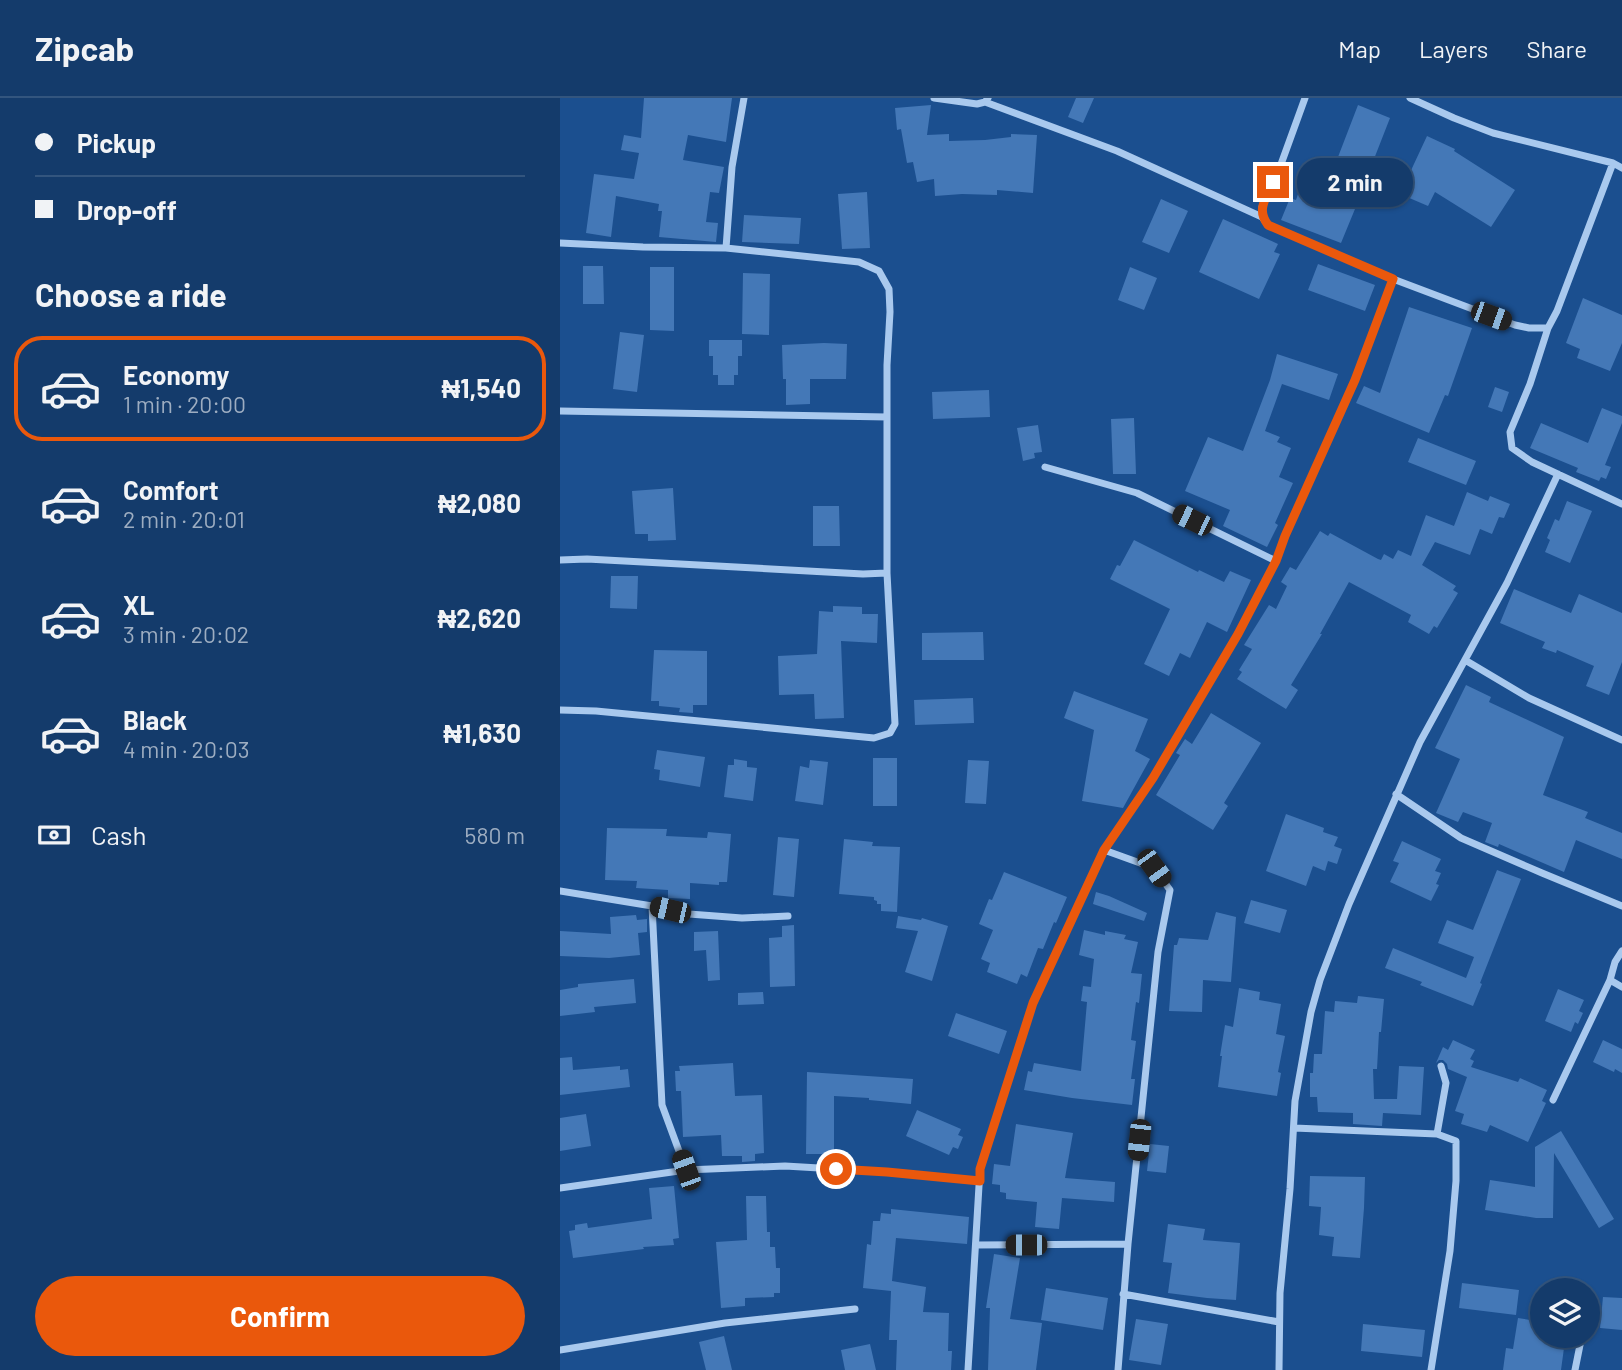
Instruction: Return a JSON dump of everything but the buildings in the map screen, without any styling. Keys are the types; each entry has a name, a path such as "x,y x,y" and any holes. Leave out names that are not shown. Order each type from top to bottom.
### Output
{"street":[{"path":"726,248 732,167 744,98"},
{"path":"934,98 977,104 987,100 1117,151 1262,217 1268,225 1393,279 1516,325 1548,328"},
{"path":"1262,217 1262,208 1305,98"},
{"path":"1410,98 1493,133 1613,163 1622,168"},
{"path":"1613,163 1510,432 1512,448 1532,462 1622,504"},
{"path":"560,243 726,248 859,262 879,271 889,289 890,312 887,365 887,573 895,724 890,733 874,738 596,711 560,710"},
{"path":"968,1370 980,1169 1033,1003 1104,850 1161,766 1238,634 1276,561 1355,380 1393,279"},
{"path":"560,411 887,417"},
{"path":"1045,467 1136,493 1276,561"},
{"path":"1279,1370 1279,1322 1295,1101 1311,1012 1320,980 1349,904 1420,742 1507,583 1559,474"},
{"path":"560,560 887,573"},
{"path":"1465,660 1529,698 1622,740"},
{"path":"1396,794 1461,838 1622,906"},
{"path":"1104,850 1154,868 1170,890 1157,952 1118,1370"},
{"path":"560,891 689,914 742,918 788,916"},
{"path":"652,906 662,1105 686,1170"},
{"path":"1553,1100 1622,951"},
{"path":"1610,980 1622,987"},
{"path":"1437,1134 1446,1083 1441,1066"},
{"path":"1294,1128 1437,1134 1456,1141 1450,1251 1431,1370"},
{"path":"560,1188 686,1170 785,1166 980,1181"},
{"path":"976,1245 1128,1244"},
{"path":"1123,1294 1279,1322"},
{"path":"560,1350 725,1323 855,1309"},
{"path":"1575,1370 1579,1348"}],"route":[{"path":"836,1169 980,1181 980,1169 1033,1003 1104,850 1153,778 1238,634 1276,561 1355,380 1393,279 1268,225 1262,217 1262,208 1273,182"}]}
